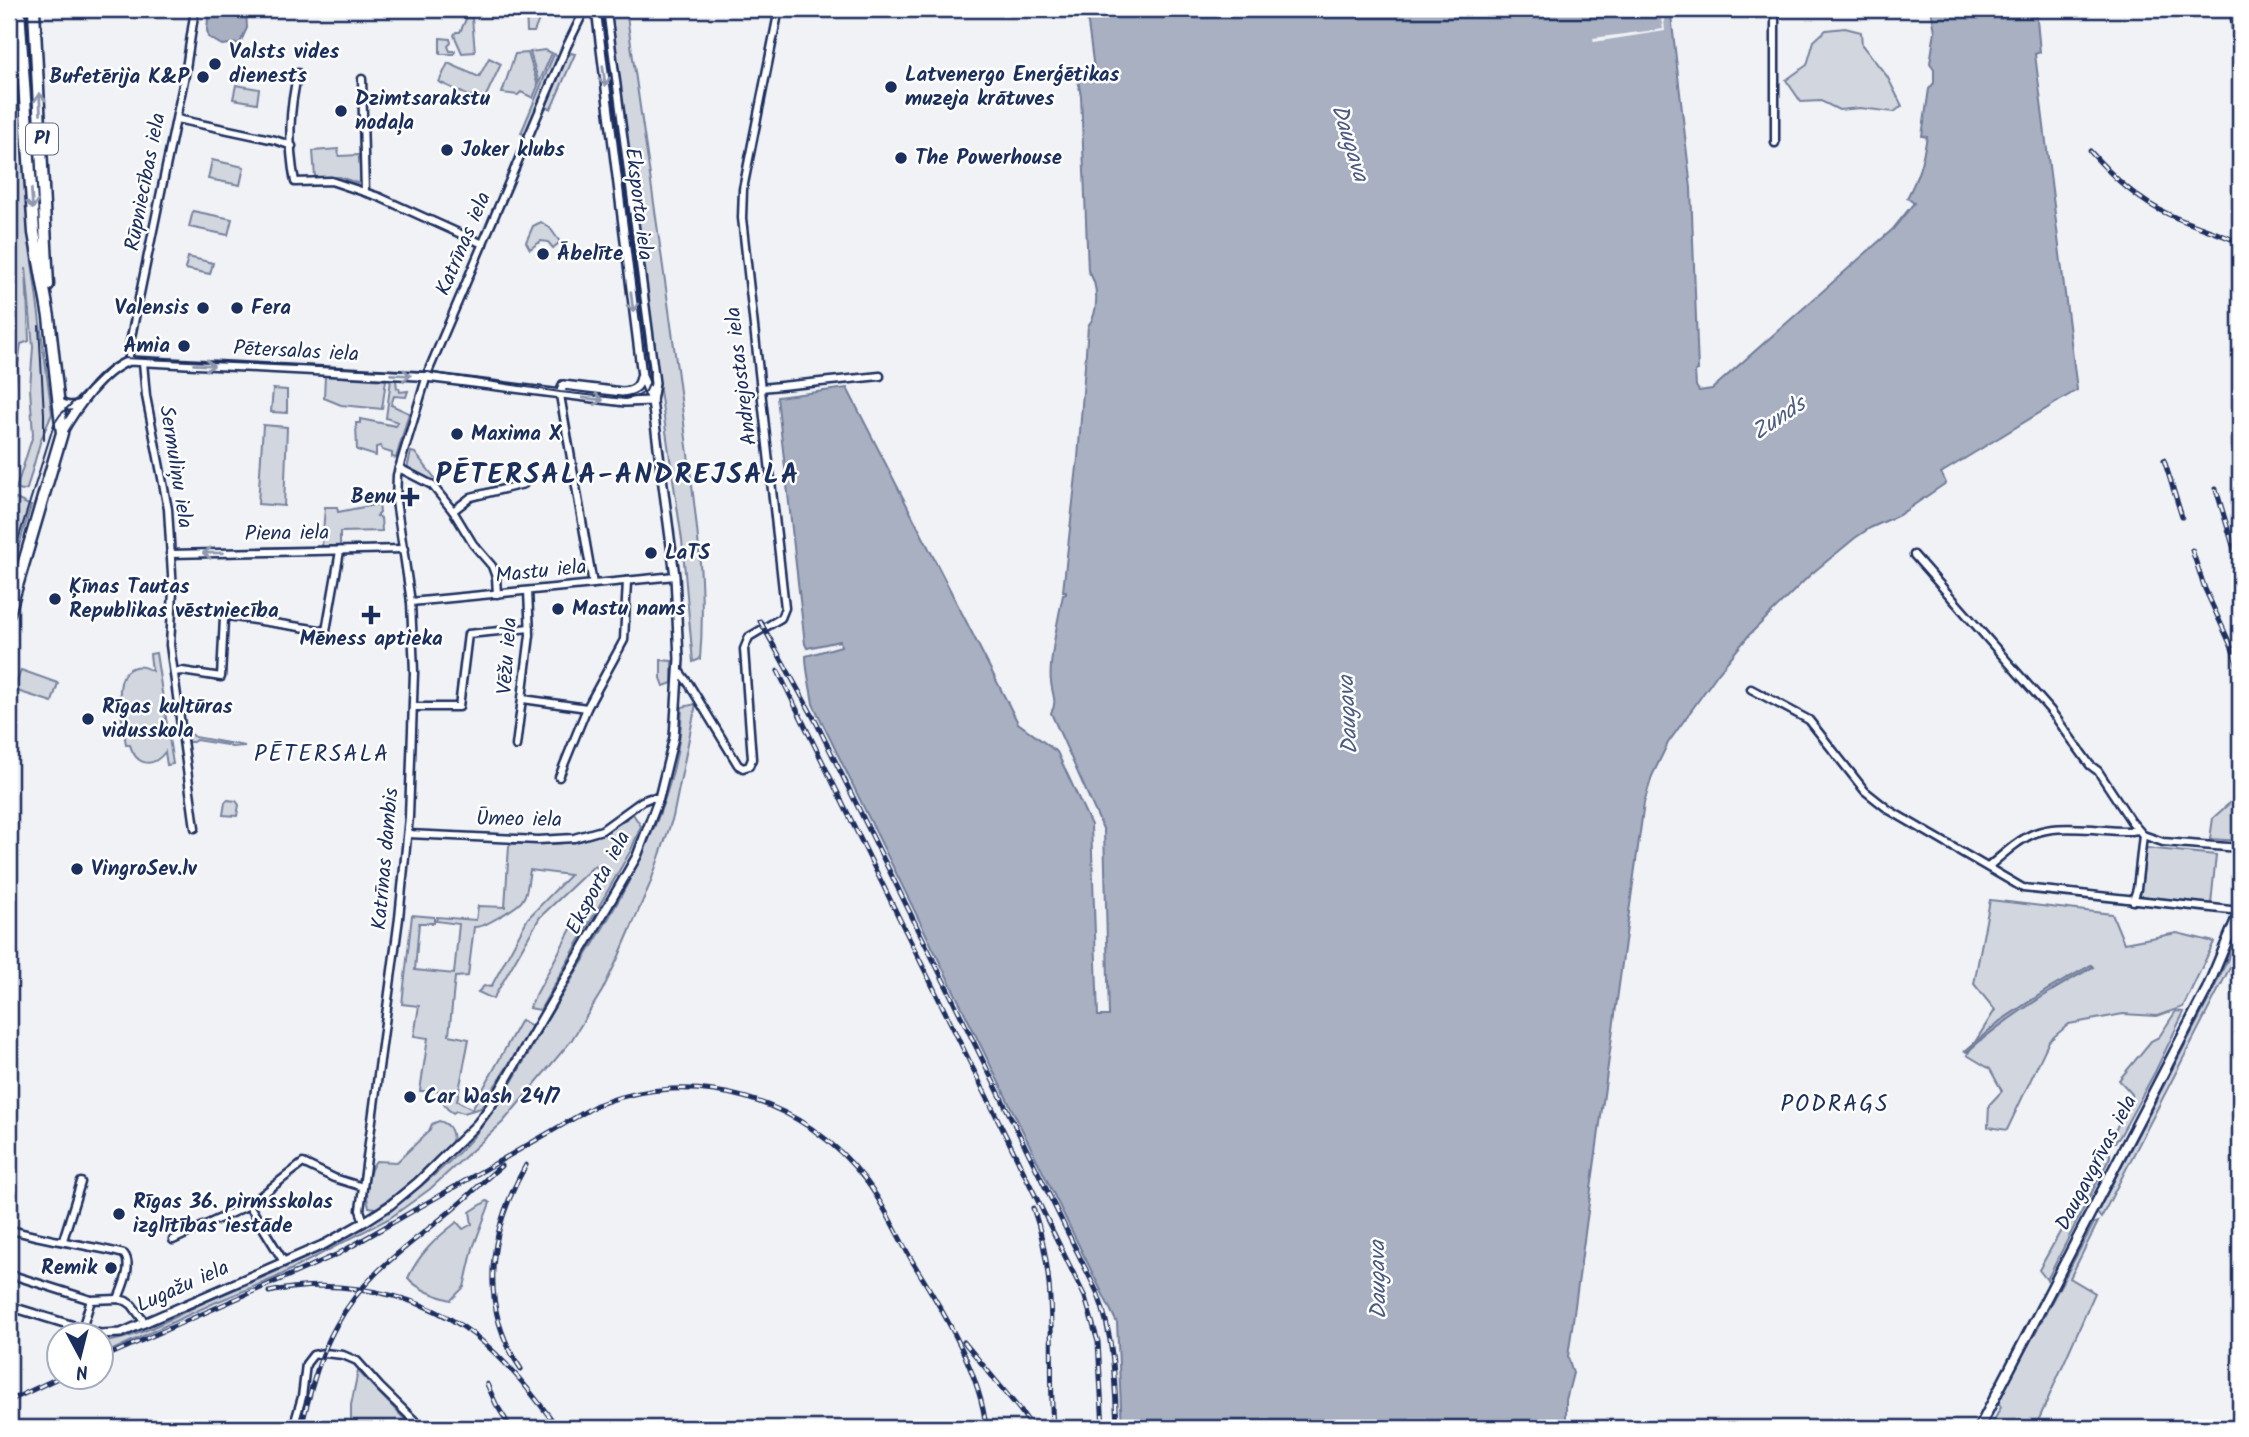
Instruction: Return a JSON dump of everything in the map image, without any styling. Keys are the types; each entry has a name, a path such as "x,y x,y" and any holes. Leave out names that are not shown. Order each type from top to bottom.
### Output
{"main road":[{"name":"P1","path":"9,613 62,433 49,317 34,233 19,9"},
{"name":"P1","path":"34,9 49,317"},
{"path":"34,233 41,239 47,233"},
{"name":"Daugavgrīvas iela","path":"1979,1428 2190,1023 2240,911"}],"street":[{"name":"Rūpniecības iela","path":"129,361 129,347 177,119 195,9"},
{"name":"Katrīnas iela","path":"426,377 585,9"},
{"name":"Eksporta iela","path":"364,1222 418,1182 460,1141 492,1104 637,856 659,798 674,737 679,671 675,576 669,519 652,401 642,376 596,9"},
{"name":"Eksporta iela","path":"606,9 655,383 652,401"},
{"name":"Andrejostas iela","path":"679,671 738,765 743,768 749,766 752,759 744,649 749,637 781,618 785,607 742,218 742,199 779,9"},
{"path":"1775,9 1775,143"},
{"path":"298,73 290,111 295,182 331,181 365,192 484,244"},
{"path":"362,79 365,192"},
{"path":"177,119 292,146"},
{"path":"62,433 79,405 111,372 129,361"},
{"name":"Pētersalas iela","path":"129,361 426,377 625,402 652,401"},
{"name":"Sermuliņu iela","path":"143,362 153,436 166,498 173,591 170,639 195,828"},
{"name":"Pētersalas iela","path":"560,395 563,385 632,391 642,376"},
{"path":"761,388 880,376"},
{"name":"Katrīnas dambis","path":"364,1222 360,1210 408,834 414,707 411,602 396,501 399,468 426,377"},
{"path":"560,395 593,584"},
{"path":"59,403 79,405"},
{"path":"399,468 432,485 453,511 473,544 492,566 497,594"},
{"path":"453,511 471,497 524,484"},
{"name":"Piena iela","path":"170,554 404,549"},
{"path":"174,672 221,677 224,618 228,616 326,631 340,551"},
{"path":"1914,555 2051,711 2140,832 2137,889 2133,901"},
{"name":"Mastu iela","path":"411,602 675,576"},
{"path":"559,777 587,708 625,640 627,581"},
{"name":"Vēžu iela","path":"516,746 530,628 528,591"},
{"path":"414,707 458,707 468,634 530,628"},
{"path":"1752,689 1809,720 1865,791 1889,810 2024,888 2240,911"},
{"path":"523,699 587,708"},
{"name":"Ūmeo iela","path":"408,834 538,840 574,838 602,830 642,801 659,798"},
{"path":"1988,867 2029,834 2046,829 2140,832 2163,842 2240,848"},
{"path":"173,1240 249,1205 303,1163 334,1178 363,1187"},
{"path":"63,1240 81,1181"},
{"path":"249,1205 284,1262"},
{"name":"Lugažu iela","path":"116,1334 325,1244 364,1222"},
{"path":"9,1229 30,1236 63,1240 124,1254 128,1266 118,1299"},
{"path":"26,1279 29,1269"},
{"path":"9,1283 10,1274 91,1300 118,1299 132,1305 145,1323"},
{"path":"84,1322 91,1300"},
{"name":"Lugažu iela","path":"9,1306 60,1322"},
{"path":"293,1428 302,1397 306,1364 313,1355 324,1353 343,1355 358,1361 422,1428"}],"shaded area":[{"path":"526,9 542,12 534,32 527,32"},
{"path":"611,9 626,9 691,476 702,598 700,659 693,662 682,540 650,323"},
{"path":"24,13 27,13 42,228 39,226"},
{"path":"9,15 15,15 28,232 52,414 41,439 27,489 22,491 16,489 33,435 30,388 33,347 26,268 29,341 21,344 9,404"},
{"path":"467,17 472,18 475,52 462,53 454,35 460,32"},
{"path":"1845,28 1861,32 1862,45 1887,76 1902,106 1894,112 1860,108 1839,110 1821,101 1801,102 1786,80 1807,65 1814,41 1826,30"},
{"path":"440,38 450,39 448,46 450,51 455,51 454,54 440,54"},
{"path":"545,50 552,53 539,83 530,52"},
{"path":"528,53 538,86 533,98 521,92 518,95 502,93 515,54"},
{"path":"571,53 575,54 551,109 546,107 567,57"},
{"path":"554,54 559,56 526,135 521,133"},
{"path":"489,58 501,64 484,100 439,82 448,63 479,77"},
{"path":"236,85 259,89 257,103 233,99"},
{"path":"338,149 339,156 359,155 361,182 340,177 315,177 313,151"},
{"path":"212,160 244,167 240,185 208,179"},
{"path":"193,211 232,219 228,235 189,227"},
{"path":"541,222 550,228 560,242 553,248 548,242 541,241 530,249 526,242 533,226"},
{"path":"188,257 213,263 210,274 185,269"},
{"path":"325,376 386,380 382,409 341,405 324,398"},
{"path":"391,379 396,380 400,392 408,391 406,397 394,396 391,405 409,413 396,458 392,457 392,453 382,450 381,446 376,447 376,456 357,450 356,423 360,423 360,419 396,426 398,422 386,418"},
{"path":"273,389 287,390 287,413 271,412"},
{"path":"263,425 287,427 284,506 258,504"},
{"path":"411,452 415,453 438,482 412,474 407,469"},
{"path":"14,498 31,506 9,578 9,514"},
{"path":"379,504 380,513 377,516 381,518 382,531 340,532 340,546 322,546 325,507 337,507 338,512"},
{"path":"156,653 173,764 167,765 165,752 150,763 136,757 130,745 126,745 120,703 125,673 138,667 152,671 150,654"},
{"path":"661,660 672,661 672,683 664,686 661,678"},
{"path":"21,670 58,683 52,702 14,690"},
{"path":"696,704 673,817 650,884 619,956 602,991 571,1041 503,1122 430,1189 390,1218 275,1278 116,1348 116,1340 143,1332 290,1266 368,1225 432,1177 480,1129 508,1089 634,871 668,790 678,749 682,707"},
{"path":"190,733 195,737 245,746 231,747 196,740 188,742 186,736"},
{"path":"2240,799 2240,841 2210,839 2213,818 2231,802"},
{"path":"236,801 239,805 237,816 223,815 225,802"},
{"path":"633,814 641,826 631,850 540,1010 529,1008 580,912 607,872 594,866 540,917 493,999 478,992 484,986 491,987 528,918 570,875 530,870 525,894 520,903 490,922 474,927 468,976 455,977 449,1035 469,1039 457,1101 472,1109 521,1020 532,1027 481,1108 453,1113 444,1104 442,1091 420,1091 428,1038 414,1036 419,1006 402,1004 412,915 434,917 434,923 419,923 415,970 454,974 459,924 436,921 437,917 476,920 478,906 505,907 509,846 589,839"},
{"path":"2146,848 2216,855 2211,904 2140,896"},
{"path":"1990,900 2112,914 2124,943 2177,933 2214,942 2183,1007 2157,1016 2123,1014 2069,1024 2049,1041 2007,1130 1988,1127 1989,1105 2002,1091 1990,1069 1967,1055 1995,1010 1974,984"},
{"path":"2240,948 2101,1218 2097,1213 2232,950"},
{"path":"2176,1011 2184,1012 2155,1072 2119,1138 2110,1142 2132,1094 2119,1080 2151,1041 2159,1037"},
{"path":"439,1121 447,1124 451,1130 451,1146 386,1201 376,1208 369,1207 368,1183 376,1161 397,1162 429,1131 432,1124"},
{"path":"2106,1149 2110,1151 2110,1157 2047,1280 2039,1270"},
{"path":"487,1201 490,1203 473,1248 464,1287 451,1300 428,1292 412,1282 408,1278 429,1247 457,1222 463,1229 472,1224 470,1212"},
{"path":"2098,1222 2070,1278 2095,1293 2035,1428 1990,1428 2001,1407 1998,1402 2094,1223"},
{"path":"358,1371 413,1428 351,1428 351,1405"}],"water":[{"path":"209,9 246,9 247,28 240,43 222,45 208,37"},
{"path":"1086,9 1679,9 1671,15 1691,188 1698,370 1695,371 1699,391 1712,389 1893,229 1914,203 1907,198 1917,175 1927,137 1922,136 1929,89 1934,83 1934,69 1930,63 1935,31 1931,9 2036,9 2040,52 2035,54 2077,390 1941,473 1946,483 1899,515 1855,538 1810,575 1749,635 1668,743 1652,776 1644,803 1568,1357 1573,1373 1566,1400 1566,1428 1122,1428 1117,1323 813,704 806,656 841,646 840,641 807,648 805,644 777,397 847,388 1018,723 1057,752 1091,825 1098,1016 1109,1016 1104,831 1051,713 1054,702 1050,674 1054,639 1063,595 1066,594 1066,591 1063,591 1078,458 1088,326 1096,306 1096,291 1088,271 1081,96 1077,75 1079,70 1094,69"},
{"path":"2091,965 2093,967 2027,1006 1965,1051 2000,1021"}],"pier":[{"path":"1659,9 1663,9 1665,31 1594,42 1593,38 1663,29"}],"tram line":[{"path":"9,569 54,424 111,365 123,358 428,372 625,399 646,391 650,371 603,9"},
{"path":"39,326 44,440"}],"railway":[{"path":"2231,9 2240,90"},
{"path":"2090,151 2117,179 2147,203 2240,243"},
{"path":"2164,460 2182,517"},
{"path":"2216,489 2240,569"},
{"path":"2192,550 2240,673"},
{"path":"760,621 815,720 1097,1292 1110,1342 1117,1428"},
{"path":"778,671 1085,1297 1098,1342 1103,1428"},
{"path":"116,1352 338,1254 597,1105 634,1094 671,1089 708,1090 745,1097 779,1110 812,1129 841,1153 867,1182 960,1345 977,1387 986,1428"},
{"path":"521,1369 507,1344 498,1319 493,1293 493,1267 503,1215 526,1165"},
{"path":"301,1428 324,1351 336,1326 360,1290 501,1166"},
{"path":"1033,1208 1041,1235 1049,1289 1053,1428"},
{"path":"269,1292 303,1287 348,1288 394,1296 424,1306 451,1319 475,1335 496,1354 558,1428"},
{"path":"964,1342 1033,1428"},
{"path":"9,1401 46,1384"},
{"path":"487,1384 511,1428"}],"place":[{"name":"Valsts vides dienests","path":"215,64"},
{"name":"Bufetērija K&P","path":"203,77"},
{"name":"Latvenergo Enerģētikas muzeja krātuves","path":"891,87"},
{"name":"Dzimtsarakstu nodaļa","path":"341,111"},
{"name":"Joker klubs","path":"447,150"},
{"name":"The Powerhouse","path":"901,158"},
{"name":"Ābelīte","path":"543,254"},
{"name":"Valensis","path":"203,308"},
{"name":"Fera","path":"237,308"},
{"name":"Amia","path":"184,346"},
{"name":"Maxima X","path":"457,434"},
{"name":"Benu","path":"410,497"},
{"name":"LaTS","path":"651,553"},
{"name":"Ķīnas Tautas Republikas vēstniecība","path":"55,599"},
{"name":"Mastu nams","path":"558,609"},
{"name":"Mēness aptieka","path":"371,615"},
{"name":"Rīgas kultūras vidusskola","path":"88,719"},
{"name":"VingroSev.lv","path":"77,869"},
{"name":"Car Wash 24/7","path":"410,1097"},
{"name":"Rīgas 36. pirmsskolas izglītības iestāde","path":"119,1214"},
{"name":"Remik","path":"111,1268"}],"district":[{"name":"PĒTERSALA-ANDREJSALA","path":"618,475"},
{"name":"PĒTERSALA","path":"322,755"},
{"name":"PODRAGS","path":"1835,1105"}],"water label":[{"name":"Daugava","path":"1349,143"},
{"name":"Zunds","path":"1779,419"},
{"name":"Daugava","path":"1349,715"},
{"name":"Daugava","path":"1379,1280"}]}
